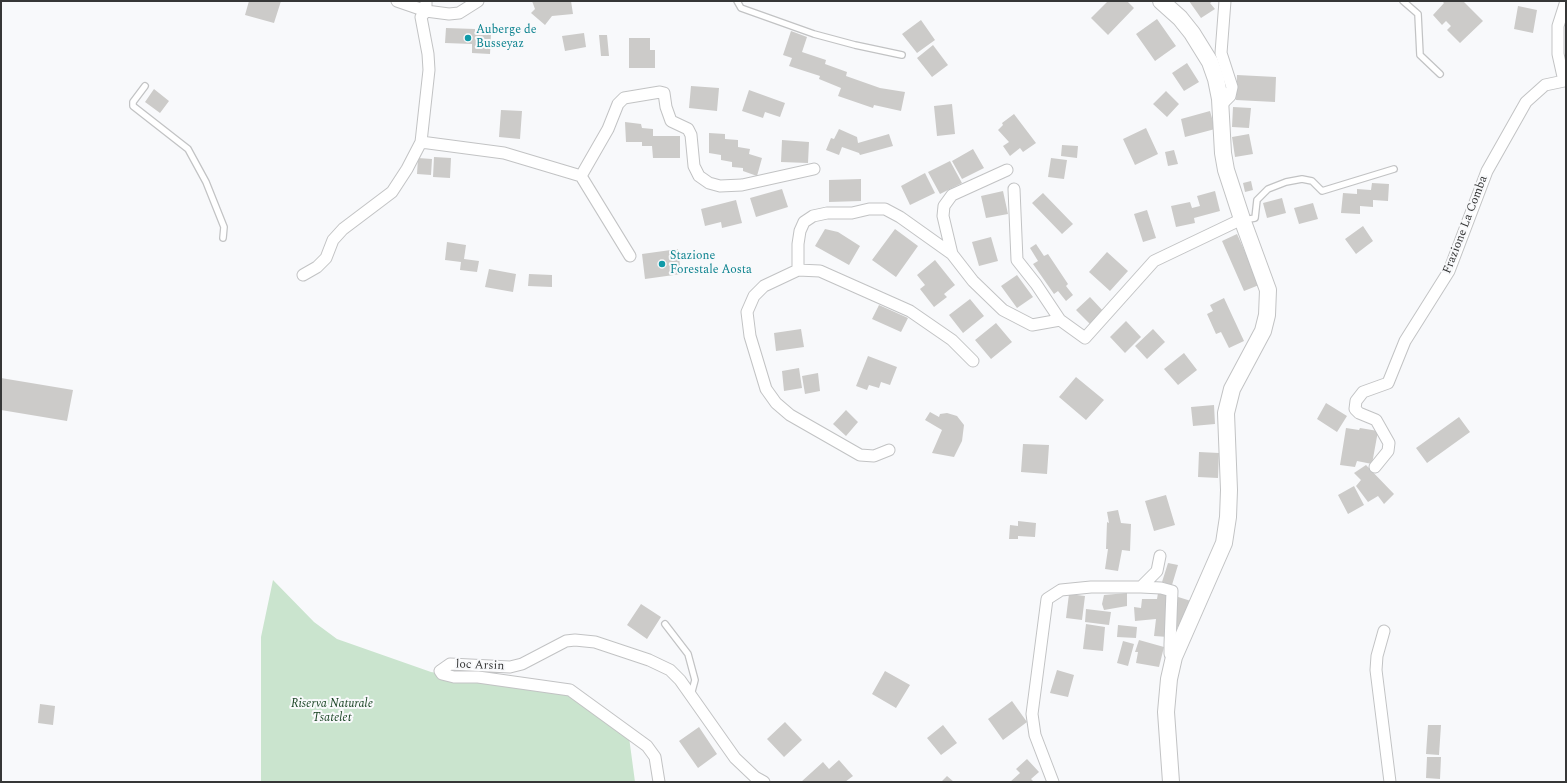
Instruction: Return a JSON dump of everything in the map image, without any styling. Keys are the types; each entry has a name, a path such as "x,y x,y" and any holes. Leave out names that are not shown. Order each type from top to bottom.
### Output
{"main road":[{"path":"1161,1 1180,18 1192,33 1210,62 1216,79 1220,106 1225,164 1242,219 1268,290 1266,315 1260,337 1232,390 1226,413 1229,490 1228,517 1224,543 1174,657 1169,679 1166,712 1171,782"}],"street":[{"path":"397,1 426,6 449,14 459,13 478,1"},
{"path":"1220,106 1230,96 1232,87 1221,53 1225,1"},
{"path":"1565,81 1558,54 1558,26 1566,1"},
{"path":"303,275 316,267 326,258 334,240 343,229 392,192 408,170 421,142 429,70 428,54 421,17 426,6"},
{"name":"Frazione La Comba","path":"1375,467 1388,451 1389,443 1376,420 1359,413 1355,409 1356,402 1363,392 1388,384 1405,341 1449,271 1487,171 1526,102 1545,85 1565,81"},
{"path":"580,176 608,129 618,104 624,98 660,92 664,93 666,107 671,121 688,129 691,135 694,166 698,176 709,183 720,186 742,185 814,169"},
{"path":"421,142 504,153 580,176 630,256"},
{"path":"952,254 943,216 944,206 952,195 1007,170"},
{"path":"1014,189 1017,260 1060,320 1085,338 1154,261 1242,219"},
{"path":"798,270 799,238 804,222 813,216 827,213 852,213 870,209 885,209 900,217 952,254 973,281 1003,310 1032,325 1060,320"},
{"path":"889,450 874,456 860,455 790,415 776,403 766,389 750,336 747,312 754,296 764,286 798,270 820,272 910,311 952,340 973,361"},
{"path":"1141,587 1157,572 1160,556"},
{"path":"1053,782 1035,735 1032,714 1047,599 1061,590 1092,587 1161,588 1172,591 1170,654 1174,657"},
{"path":"1384,631 1376,670 1390,782"},
{"name":"loc Arsin","path":"660,782 655,757 646,746 570,690 478,677 454,677 442,674 440,671 450,664 522,664 566,641 585,640 662,665 680,680 735,758 755,777 764,782"}],"lane":[{"path":"737,1 741,8 806,31 855,45 902,55"},
{"path":"1403,1 1418,14 1420,55 1440,74"},
{"path":"145,86 133,102 133,106 159,124 188,149 211,195 224,227 223,238"},
{"path":"1242,219 1249,220 1254,218 1257,200 1268,189 1286,182 1302,179 1312,181 1322,191 1394,169"},
{"path":"665,624 688,654 695,680 691,697"}],"green space":[{"name":"Riserva Naturale Tsatelet","path":"273,580 314,622 337,639 431,672 568,694 629,737 635,782 261,782 261,637"}],"building":[{"path":"249,1 281,1 274,23 245,15"},
{"path":"532,1 571,1 573,14 552,16 545,25 531,13 535,9"},
{"path":"1108,1 1127,1 1134,8 1108,35 1091,18"},
{"path":"1189,1 1213,1 1210,3 1215,9 1201,18"},
{"path":"1442,1 1463,1 1483,21 1460,43 1447,30 1451,26 1446,21 1442,25 1433,15 1444,3"},
{"path":"1518,6 1537,10 1533,33 1514,29"},
{"path":"1157,19 1176,46 1155,61 1136,34"},
{"path":"921,20 935,40 917,53 902,34"},
{"name":"Auberge de Busseyaz","path":"446,28 475,29 475,33 491,34 490,54 472,53 472,44 445,43"},
{"path":"791,31 807,37 802,52 826,60 825,64 847,72 846,76 880,88 905,92 901,111 874,105 873,108 838,96 841,88 819,79 820,76 789,66 792,58 783,55"},
{"path":"584,33 586,47 565,51 562,36"},
{"path":"599,35 607,35 609,56 601,56"},
{"path":"629,38 650,38 650,50 655,50 655,68 629,68"},
{"path":"933,45 948,65 932,77 917,58"},
{"path":"1187,63 1199,82 1184,91 1172,73"},
{"path":"1237,75 1276,77 1275,102 1236,100"},
{"path":"691,86 719,88 717,111 689,108"},
{"path":"154,89 169,101 160,113 145,102"},
{"path":"749,90 785,103 780,117 765,112 763,118 742,111"},
{"path":"1166,91 1179,104 1167,117 1153,104"},
{"path":"952,104 955,134 937,136 934,106"},
{"path":"1233,107 1251,108 1249,128 1232,127"},
{"path":"501,110 522,111 520,139 499,137"},
{"path":"1210,111 1215,129 1185,137 1181,119"},
{"path":"1014,114 1036,143 1023,152 1020,148 1010,156 1003,146 1009,142 998,130 1003,125 1002,123"},
{"path":"625,122 641,124 642,128 653,129 653,136 680,136 680,158 653,158 652,146 642,146 642,142 626,142"},
{"path":"1146,128 1158,154 1135,165 1123,139"},
{"path":"839,129 857,137 858,143 889,134 893,146 860,155 859,153 842,147 839,155 826,150 831,138 834,139"},
{"path":"709,133 725,134 725,139 738,140 738,147 750,149 749,154 762,158 757,176 743,171 743,168 732,167 732,162 721,160 721,155 709,153"},
{"path":"1249,134 1253,154 1235,157 1232,137"},
{"path":"782,140 809,142 808,163 781,162"},
{"path":"1062,145 1078,146 1077,158 1061,156"},
{"path":"973,149 984,168 962,179 952,161"},
{"path":"1174,150 1178,164 1168,166 1165,152"},
{"path":"434,157 451,158 450,178 433,177"},
{"path":"418,158 432,159 431,175 417,174"},
{"path":"1051,158 1067,160 1064,179 1048,177"},
{"path":"950,161 962,183 940,194 928,172"},
{"path":"925,173 935,193 910,205 901,186"},
{"path":"861,179 861,201 829,202 829,180"},
{"path":"1251,181 1253,190 1245,192 1243,183"},
{"path":"1372,183 1389,184 1388,201 1373,200 1373,207 1360,206 1360,214 1341,213 1343,193 1357,194 1357,189 1371,190"},
{"path":"782,189 788,207 756,217 750,198"},
{"path":"1003,191 1008,214 986,218 981,196"},
{"path":"1215,191 1220,211 1194,218 1195,223 1176,227 1171,206 1190,202 1192,208 1200,206 1197,196"},
{"path":"1043,193 1073,224 1062,234 1032,203"},
{"path":"1282,198 1286,213 1267,218 1263,203"},
{"path":"736,200 742,223 722,228 721,222 705,226 701,209"},
{"path":"1313,203 1318,219 1299,224 1294,208"},
{"path":"1147,210 1156,238 1143,242 1134,214"},
{"path":"1363,226 1373,241 1356,254 1345,239"},
{"path":"825,229 838,232 860,246 849,265 815,246"},
{"path":"895,229 918,246 896,277 872,260"},
{"path":"1237,234 1254,272 1264,283 1244,291 1222,241"},
{"path":"991,237 998,261 979,266 972,242"},
{"path":"447,242 466,245 464,259 479,261 477,272 460,270 461,262 445,260"},
{"path":"1036,244 1044,256 1048,254 1068,284 1066,286 1073,295 1066,301 1058,291 1054,294 1033,264 1038,261 1030,248"},
{"name":"Stazione Forestale Aosta","path":"678,249 681,274 645,279 642,254"},
{"path":"1107,252 1128,271 1110,291 1089,272"},
{"path":"935,260 955,285 944,294 947,297 934,307 920,289 925,285 917,275"},
{"path":"489,269 516,274 513,292 485,287"},
{"path":"529,274 552,275 552,287 528,286"},
{"path":"1017,275 1033,297 1017,308 1001,286"},
{"path":"1090,297 1104,312 1091,325 1076,310"},
{"path":"1224,298 1244,341 1229,348 1221,332 1216,334 1207,314 1213,311 1210,305"},
{"path":"970,299 984,316 963,333 949,315"},
{"path":"879,305 908,318 901,332 872,319"},
{"path":"1126,321 1141,337 1125,353 1110,337"},
{"path":"996,323 1012,342 991,359 975,340"},
{"path":"801,329 804,347 776,351 774,333"},
{"path":"1153,329 1165,342 1147,359 1135,346"},
{"path":"1184,353 1197,370 1178,385 1164,369"},
{"path":"868,356 897,367 890,385 881,382 879,388 869,385 867,390 856,386"},
{"path":"799,368 802,388 784,391 782,371"},
{"path":"818,373 820,391 805,394 802,376"},
{"path":"1076,377 1104,400 1086,420 1059,397"},
{"path":"1,378 73,390 67,421 1,410"},
{"path":"1326,403 1347,416 1337,432 1317,419"},
{"path":"1214,405 1215,424 1193,426 1191,407"},
{"path":"846,410 858,422 846,436 833,424"},
{"path":"930,412 939,417 940,414 947,413 957,416 964,425 962,441 954,457 932,453 942,430 925,420"},
{"path":"1459,417 1470,432 1427,463 1416,448"},
{"path":"1346,428 1359,430 1360,428 1378,431 1372,464 1357,461 1355,467 1340,465"},
{"path":"1023,444 1049,445 1047,474 1021,472"},
{"path":"1199,452 1219,453 1218,478 1198,477"},
{"path":"1366,465 1394,494 1384,504 1378,496 1368,502 1356,486 1361,480 1354,473"},
{"path":"1354,486 1364,505 1348,514 1338,495"},
{"path":"1166,495 1175,525 1154,531 1145,501"},
{"path":"1118,510 1121,523 1131,524 1130,551 1122,550 1118,571 1105,569 1108,549 1106,549 1107,522 1109,523 1107,512"},
{"path":"1018,521 1036,523 1035,537 1018,536 1018,539 1009,539 1010,525 1018,526"},
{"path":"1168,563 1178,565 1172,585 1162,582"},
{"path":"1127,593 1127,606 1104,610 1102,604 1104,595"},
{"path":"1158,593 1168,595 1168,637 1154,636 1156,619 1135,621 1134,607 1141,608 1142,599 1157,599"},
{"path":"1069,594 1085,596 1082,620 1066,618"},
{"path":"1175,596 1191,601 1183,628 1173,626"},
{"path":"641,604 661,617 647,639 627,625"},
{"path":"1086,609 1111,612 1109,625 1085,622"},
{"path":"1086,624 1105,627 1103,651 1083,649"},
{"path":"1118,625 1137,627 1136,638 1117,637"},
{"path":"1139,640 1164,647 1159,667 1136,663 1138,652 1135,652"},
{"path":"1123,641 1134,644 1128,666 1117,663"},
{"path":"1057,670 1074,675 1068,697 1050,693"},
{"path":"885,671 910,685 896,708 872,694"},
{"path":"1012,701 1027,722 1003,740 988,719"},
{"path":"40,704 55,706 53,725 38,723"},
{"path":"785,722 802,740 784,757 767,739"},
{"path":"943,725 957,743 941,755 927,738"},
{"path":"1428,725 1441,725 1439,755 1426,754"},
{"path":"699,727 717,754 698,768 679,741"},
{"path":"1427,757 1441,757 1440,779 1426,778"},
{"path":"1027,759 1039,772 1031,779 1034,782 1010,782 1020,773 1016,769"},
{"path":"839,760 853,776 845,782 801,782 823,762 829,769"},
{"path":"947,776 954,782 941,782"}],"place":[{"name":"Auberge de Busseyaz","path":"468,38"},
{"name":"Stazione Forestale Aosta","path":"662,264"}]}
